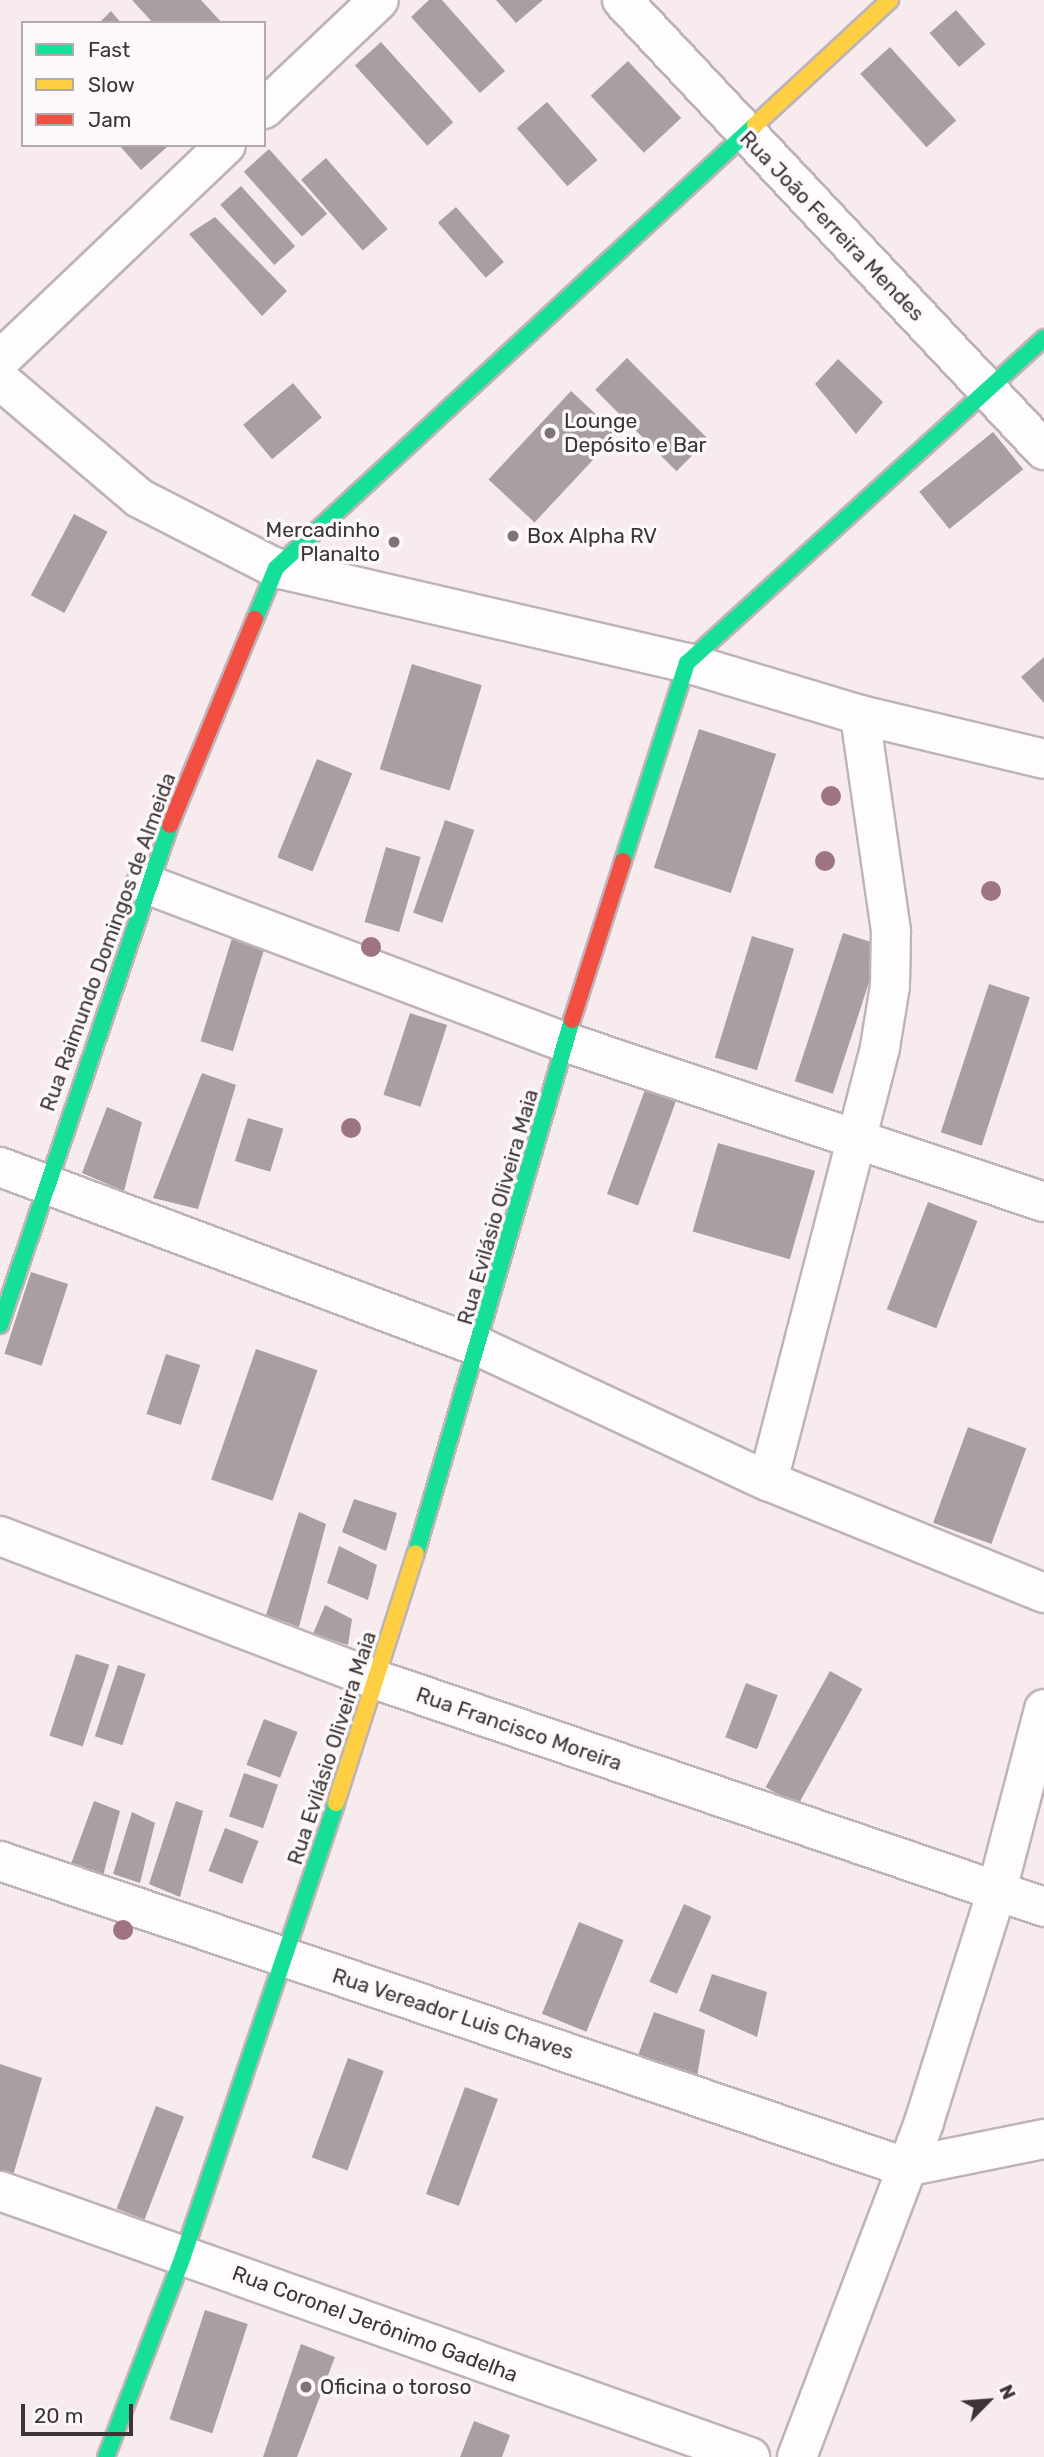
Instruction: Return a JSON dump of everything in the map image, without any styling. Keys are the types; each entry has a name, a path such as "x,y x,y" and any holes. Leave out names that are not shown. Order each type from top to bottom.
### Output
{"street":[{"path":"266,107 379,0"},
{"name":"Rua João Ferreira Mendes","path":"622,0 744,134 988,387 1044,450"},
{"path":"276,568 890,0"},
{"path":"0,360 224,147"},
{"path":"687,663 1044,338"},
{"path":"0,380 139,498 276,568 687,663 860,715 1044,759"},
{"name":"Rua Raimundo Domingos de Almeida","path":"0,1325 146,884 244,637 276,568"},
{"name":"Rua Evilásio Oliveira Maia","path":"106,2457 183,2256 377,1680 480,1347 565,1042 687,663"},
{"path":"768,1481 880,1047 890,986 891,931 860,715"},
{"path":"146,884 565,1042 854,1141 1044,1202"},
{"path":"0,1167 480,1347 768,1481 1044,1593"},
{"name":"Rua Francisco Moreira","path":"0,1536 377,1680 1044,1907"},
{"path":"797,2457 924,2122 997,1890 1044,1710"},
{"name":"Rua Vereador Luis Chaves","path":"0,1861 905,2167"},
{"path":"905,2167 1044,2139"},
{"name":"Rua Coronel Jerônimo Gadelha","path":"0,2191 750,2457"}],"building":[{"path":"132,0 201,0 220,21 151,21"},
{"path":"429,0 442,0 505,71 480,93 411,17"},
{"path":"496,0 543,0 516,23"},
{"path":"956,10 986,44 959,67 930,33"},
{"path":"111,11 119,21 101,21"},
{"path":"381,42 453,122 427,146 355,65"},
{"path":"890,47 956,121 927,147 860,74"},
{"path":"628,61 681,118 644,153 591,96"},
{"path":"547,102 598,160 567,186 517,128"},
{"path":"121,147 167,147 141,170"},
{"path":"269,149 327,214 302,236 244,172"},
{"path":"326,158 388,229 363,251 301,180"},
{"path":"241,186 295,246 274,265 220,205"},
{"path":"456,207 504,262 486,278 438,223"},
{"path":"215,217 287,291 262,316 189,234"},
{"path":"627,358 708,439 676,471 595,390"},
{"path":"838,359 883,402 856,434 815,384"},
{"path":"293,383 322,417 272,459 243,425"},
{"path":"571,391 617,434 535,522 488,479"},
{"path":"993,432 1023,469 949,529 919,492"},
{"path":"74,514 108,532 64,613 31,595"},
{"path":"1044,657 1044,703 1021,677"},
{"path":"412,664 482,685 450,791 380,769"},
{"path":"699,729 776,754 731,893 654,868"},
{"path":"317,759 352,773 313,872 277,857"},
{"path":"445,820 474,830 442,923 413,913"},
{"path":"386,847 421,857 399,932 365,922"},
{"path":"843,933 881,945 833,1094 795,1081"},
{"path":"752,936 794,949 757,1070 715,1057"},
{"path":"232,938 265,948 233,1051 200,1041"},
{"path":"989,984 1030,997 982,1146 941,1132"},
{"path":"410,1013 447,1025 421,1107 383,1095"},
{"path":"202,1073 236,1085 198,1209 153,1198"},
{"path":"646,1087 677,1098 638,1205 607,1194"},
{"path":"107,1107 142,1122 124,1191 82,1173"},
{"path":"248,1118 283,1129 270,1172 235,1161"},
{"path":"718,1143 815,1171 790,1259 693,1231"},
{"path":"928,1202 977,1221 936,1328 887,1309"},
{"path":"31,1272 68,1284 42,1366 4,1354"},
{"path":"256,1349 317,1370 273,1501 211,1479"},
{"path":"166,1354 200,1365 181,1425 147,1414"},
{"path":"968,1427 1026,1448 991,1544 933,1523"},
{"path":"354,1499 397,1513 386,1551 342,1532"},
{"path":"299,1512 326,1524 299,1627 266,1615"},
{"path":"339,1546 377,1565 368,1600 327,1583"},
{"path":"325,1605 352,1619 348,1645 313,1634"},
{"path":"76,1654 109,1665 83,1747 49,1736"},
{"path":"118,1665 146,1674 122,1745 95,1736"},
{"path":"830,1671 862,1689 798,1805 766,1787"},
{"path":"746,1683 778,1695 757,1749 725,1737"},
{"path":"264,1719 298,1732 280,1778 246,1765"},
{"path":"244,1773 278,1785 263,1828 229,1816"},
{"path":"94,1801 120,1811 103,1876 71,1864"},
{"path":"176,1801 203,1811 180,1897 149,1884"},
{"path":"132,1812 155,1823 140,1883 113,1874"},
{"path":"225,1828 259,1841 242,1884 209,1871"},
{"path":"684,1904 711,1916 677,1994 649,1982"},
{"path":"579,1922 624,1940 586,2032 542,2014"},
{"path":"712,1974 767,1992 757,2037 699,2011"},
{"path":"654,2012 705,2030 697,2077 637,2058"},
{"path":"348,2058 384,2071 347,2171 312,2158"},
{"path":"0,2064 42,2078 11,2182 0,2178"},
{"path":"465,2087 498,2099 459,2206 426,2194"},
{"path":"156,2106 184,2117 145,2219 117,2209"},
{"path":"205,2310 248,2324 212,2433 169,2419"},
{"path":"301,2344 335,2357 297,2457 263,2457"},
{"path":"474,2421 510,2435 502,2457 460,2457"}],"traffic: fast":[{"path":"255,619 276,568 755,125"},
{"path":"623,861 687,663 1044,338"},
{"path":"0,1325 170,825"},
{"path":"416,1553 572,1020"},
{"path":"106,2457 183,2256 336,1803"}],"traffic: slow":[{"path":"755,125 890,0"},
{"path":"336,1803 416,1553"}],"traffic: jam":[{"path":"170,825 255,619"},
{"path":"572,1020 623,861"}],"place":[{"name":"Lounge Depósito e Bar","path":"550,433"},
{"name":"Box Alpha RV","path":"513,536"},
{"name":"Mercadinho Planalto","path":"394,542"},
{"name":"Oficina o toroso","path":"306,2387"}]}
